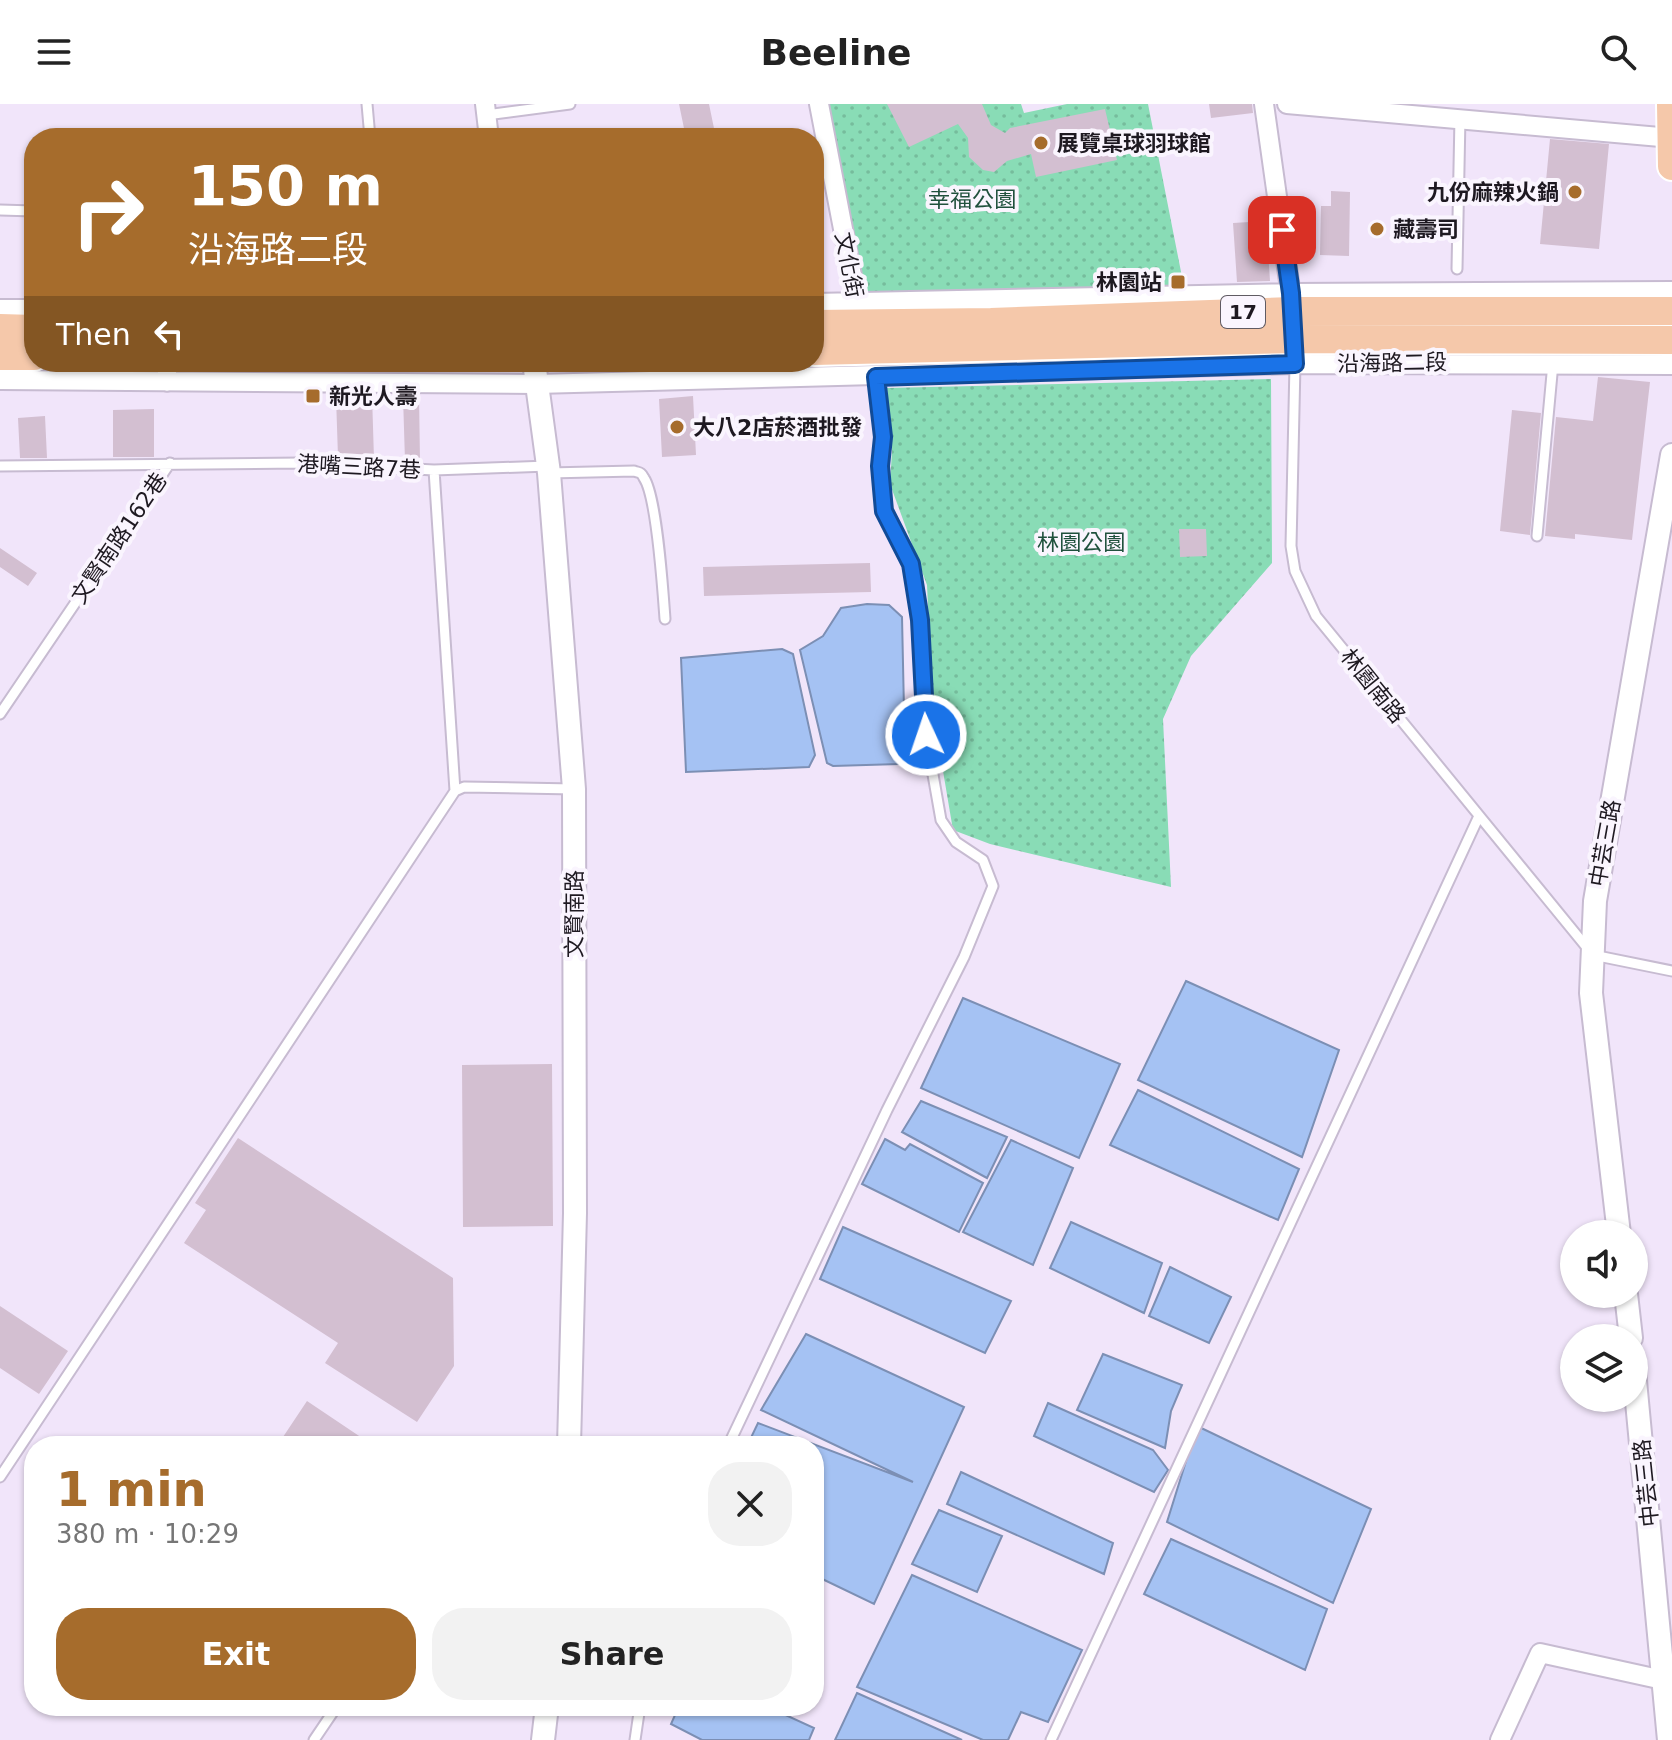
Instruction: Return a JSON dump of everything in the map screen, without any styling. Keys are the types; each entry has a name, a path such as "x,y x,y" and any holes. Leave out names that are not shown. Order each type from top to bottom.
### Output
{"main road":[{"path":"1671,104 1672,166"},
{"name":"沿海路二段","path":"824,346 862,325 1292,302 1672,311"},
{"name":"沿海路二段","path":"824,324 1294,352 1672,340"},
{"path":"0,328 24,329"},
{"path":"0,356 24,356"}],"street":[{"name":"文化街","path":"819,104 824,128"},
{"path":"1264,104 1292,302 1294,352"},
{"path":"1287,104 1671,138"},
{"name":"文化街","path":"824,130 862,325 876,377"},
{"name":"沿海路二段","path":"1292,302 1672,291"},
{"name":"沿海路二段","path":"824,308 862,325"},
{"path":"0,309 24,309"},
{"name":"沿海路二段","path":"0,380 167,382 535,373 876,377 1294,352 1672,365"},
{"path":"167,372 167,382"},
{"name":"文賢南路","path":"535,373 549,469 574,789 575,1213 569,1436"},
{"name":"中芸三路","path":"1617,1220 1591,993 1595,901 1664,545 1672,455"},
{"name":"中芸三路","path":"1638,1412 1669,1740"},
{"path":"1500,1740 1540,1653 1663,1680"},
{"path":"543,1740 546,1716"}],"lane":[{"path":"367,104 369,128"},
{"path":"485,110 570,104"},
{"path":"1457,269 1460,117"},
{"path":"0,210 24,211"},
{"name":"林園南路","path":"1294,352 1291,546 1295,571 1305,596 1316,616 1593,955"},
{"path":"1537,536 1553,363"},
{"path":"733,1436 887,1110 964,957 993,886 983,860 956,842 941,820 926,735 920,620 911,564 884,511 880,466 883,437 876,377"},
{"name":"港嘴三路7巷","path":"170,463 301,463 434,470 549,469"},
{"name":"文賢南路162巷","path":"0,466 170,463"},
{"name":"文賢南路162巷","path":"0,714 170,463"},
{"path":"549,469 634,471 642,475 648,484 654,521 665,619"},
{"path":"434,470 455,791"},
{"path":"27,1436 455,791 464,787 574,789"},
{"path":"1051,1740 1479,816"},
{"path":"1593,955 1672,971"},
{"path":"0,1477 24,1441"},
{"path":"314,1740 330,1716"},
{"path":"635,1740 639,1716"}],"green space":[{"name":"幸福公園","path":"828,104 1021,104 1024,113 1067,104 1148,104 1184,287 873,296 864,293"},
{"name":"林園公園","path":"1271,379 1272,563 1191,656 1163,719 1171,887 990,844 953,830 933,712 927,585 890,484 892,451 887,388"}],"water":[{"path":"889,605 902,617 905,757 899,764 833,766 827,763 800,650 823,636 841,608"},
{"path":"782,649 793,654 815,755 809,767 686,772 681,658"},
{"path":"1186,981 1339,1050 1302,1157 1138,1080"},
{"path":"963,998 1120,1064 1079,1158 921,1088"},
{"path":"1138,1090 1299,1169 1278,1220 1110,1145"},
{"path":"921,1101 1007,1137 987,1178 902,1132"},
{"path":"885,1139 905,1150 910,1144 983,1183 959,1232 862,1184"},
{"path":"1011,1140 1073,1168 1033,1265 963,1232"},
{"path":"1071,1222 1162,1263 1144,1313 1050,1268"},
{"path":"843,1227 1011,1301 985,1353 820,1279"},
{"path":"1170,1267 1231,1297 1209,1343 1149,1316"},
{"path":"806,1334 964,1407 874,1604 824,1580 824,1448 913,1482 824,1440 824,1436 816,1436 761,1410"},
{"path":"1103,1354 1182,1385 1171,1411 1165,1448 1077,1410"},
{"path":"1048,1403 1153,1450 1168,1470 1154,1492 1034,1436"},
{"path":"758,1423 792,1436 752,1436"},
{"path":"1197,1426 1371,1509 1333,1603 1167,1522"},
{"path":"961,1472 1113,1543 1104,1574 947,1504"},
{"path":"939,1510 1002,1536 977,1592 912,1564"},
{"path":"1171,1539 1327,1609 1305,1670 1144,1594"},
{"path":"912,1575 1082,1650 1048,1722 1021,1712 1008,1740 983,1740 857,1687"},
{"path":"857,1693 962,1740 835,1740"},
{"path":"675,1716 788,1716 814,1728 809,1740 702,1740 671,1724"}],"building":[{"path":"679,104 709,104 714,128 684,128"},
{"name":"展覽桌球羽球館","path":"887,104 982,104 991,125 1005,133 1010,128 1105,109 1117,160 1036,177 1031,154 1007,161 994,172 983,170 969,157 968,138 958,124 909,147"},
{"path":"1209,104 1252,104 1253,113 1211,118"},
{"name":"九份麻辣火鍋","path":"1550,139 1609,144 1599,249 1540,244"},
{"path":"1331,191 1350,192 1349,256 1320,255 1321,206 1331,206"},
{"path":"1266,221 1270,281 1237,282 1233,223"},
{"path":"1598,377 1650,382 1632,540 1575,534 1575,539 1545,536 1556,417 1593,421"},
{"path":"372,395 374,459 338,457 336,397"},
{"path":"419,395 420,462 405,461 403,396"},
{"name":"大八2店菸酒批發","path":"693,396 696,455 662,457 659,399"},
{"path":"154,409 154,457 113,457 113,410"},
{"path":"1512,410 1541,413 1530,535 1500,531"},
{"path":"45,416 47,458 20,458 18,418"},
{"path":"1179,529 1206,529 1207,556 1180,557"},
{"path":"0,548 37,573 28,586 0,567"},
{"path":"870,563 871,592 704,596 703,567"},
{"path":"552,1064 553,1226 463,1227 462,1065"},
{"path":"238,1138 453,1278 454,1366 417,1422 325,1363 338,1343 184,1243 206,1210 195,1203"},
{"path":"0,1306 68,1351 39,1394 0,1368"},
{"path":"307,1401 359,1436 284,1436"}],"place":[{"name":"展覽桌球羽球館","path":"1041,143"},
{"name":"九份麻辣火鍋","path":"1575,192"},
{"name":"藏壽司","path":"1377,229"},
{"name":"林園站","path":"1178,282"},
{"name":"新光人壽","path":"313,396"},
{"name":"大八2店菸酒批發","path":"677,427"}],"route":[{"path":"926,735 920,620 911,564 884,511 880,466 883,437 876,377 1295,364 1291,293 1282,230"}]}
